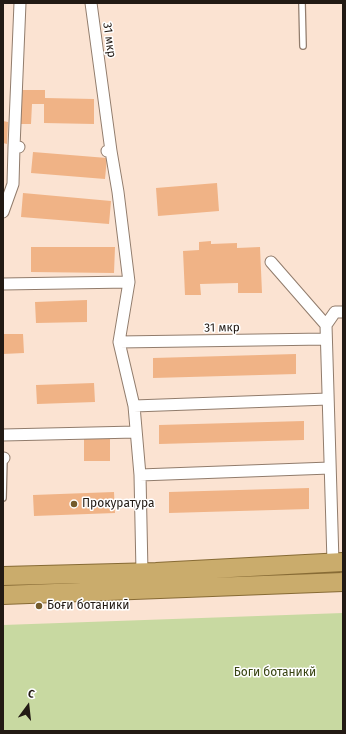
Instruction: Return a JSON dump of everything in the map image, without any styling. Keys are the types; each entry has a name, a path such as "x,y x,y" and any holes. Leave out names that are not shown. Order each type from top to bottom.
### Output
{"highway":[{"path":"3,576 142,572 340,562"},
{"path":"3,595 343,582"}],"street":[{"path":"3,212 16,147 20,3"},
{"name":"31 мкр","path":"91,3 109,151 118,192 129,282 119,342 134,406 140,475 142,572"},
{"path":"271,262 326,325"},
{"path":"3,284 129,282"},
{"path":"340,562 330,468 326,325 335,312 343,312"},
{"name":"31 мкр","path":"119,342 326,339"},
{"path":"134,406 328,399"},
{"path":"3,435 136,432"},
{"path":"140,475 330,468"}],"lane":[{"path":"302,3 303,46"},
{"path":"3,498 4,458"},
{"path":"3,570 340,562"}],"green space":[{"name":"Боги ботаникй","path":"343,613 343,731 3,731 3,625"}],"building":[{"path":"18,90 45,90 45,98 94,99 94,124 44,123 44,104 32,104 31,124 17,124"},
{"path":"3,121 8,122 7,144 3,143"},
{"path":"33,152 107,158 105,179 31,173"},
{"path":"217,183 219,211 158,216 156,188"},
{"path":"23,193 111,201 109,224 21,217"},
{"path":"211,241 211,244 237,243 237,248 260,247 262,293 238,293 238,283 200,284 201,295 185,295 183,251 199,250 199,242"},
{"path":"31,247 115,247 114,273 31,272"},
{"path":"87,300 87,322 36,323 35,302"},
{"path":"3,334 23,334 24,353 3,354"},
{"path":"296,354 296,374 153,378 153,358"},
{"path":"94,383 95,402 37,404 36,385"},
{"path":"304,421 304,440 159,444 159,425"},
{"path":"84,438 110,438 110,461 84,461"},
{"path":"309,488 309,509 169,513 169,492"},
{"name":"Прокуратура","path":"114,492 115,513 34,516 33,495"}],"place":[{"name":"Прокуратура","path":"74,504"},
{"name":"Боғи ботаникӣ","path":"39,606"}]}
